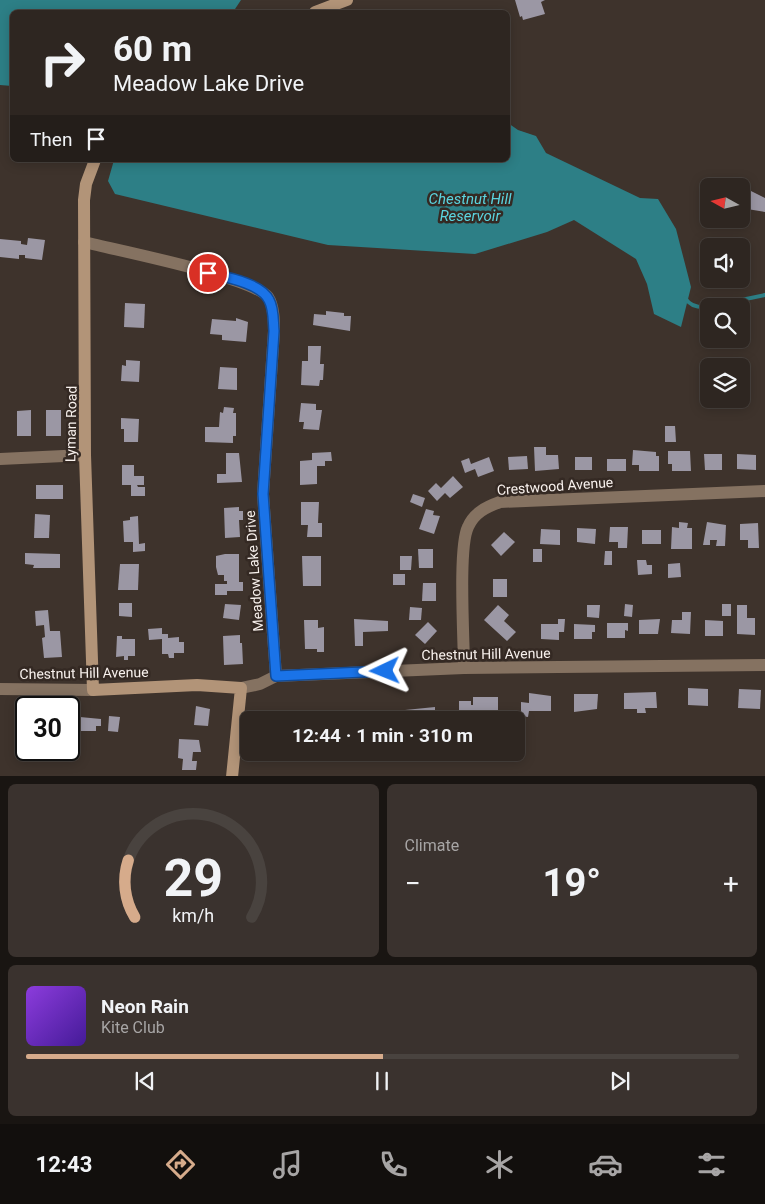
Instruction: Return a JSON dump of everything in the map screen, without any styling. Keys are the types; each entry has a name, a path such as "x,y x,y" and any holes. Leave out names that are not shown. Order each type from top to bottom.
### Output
{"street":[{"path":"320,10 347,0"},
{"name":"Lyman Road","path":"93,690 85,455 84,242 86,184 94,162"},
{"name":"Meadow Lake Drive","path":"84,242 243,282 268,298 273,312 274,331 263,494 276,676"},
{"path":"0,460 85,455"},
{"name":"Crestwood Avenue","path":"464,668 463,538 475,515 487,506 500,502 765,490"},
{"name":"Chestnut Hill Avenue","path":"0,689 93,690 197,685 241,688 260,684 276,676 464,668 765,665"},
{"path":"232,776 241,688"}],"water":[{"path":"0,0 241,0 234,10 10,10 10,86 0,85"},
{"name":"Chestnut Hill Reservoir","path":"510,124 518,130 536,136 546,153 640,198 658,199 676,229 691,287 681,327 654,314 647,284 636,259 574,220 547,232 475,254 328,245 115,194 108,181 113,162 510,162"}],"building":[{"path":"515,0 545,0 541,2 545,14 523,20 522,16 520,17"},
{"path":"751,191 765,198 765,212 750,210"},
{"path":"28,238 45,240 42,260 25,258 25,255 19,255 19,259 0,257 0,239 21,241 21,244 27,245"},
{"path":"125,303 145,304 144,328 124,327"},
{"path":"326,311 344,313 344,316 351,316 350,331 313,325 314,314 326,315"},
{"path":"236,318 248,322 246,342 222,340 222,335 210,334 212,319 236,321"},
{"path":"308,346 321,346 320,364 324,364 323,380 320,380 319,386 301,385 302,361 308,361"},
{"path":"126,360 140,361 139,382 121,381 122,365 126,366"},
{"path":"220,367 237,368 237,390 218,389"},
{"path":"301,403 316,404 316,410 322,410 319,430 303,429 304,422 299,422"},
{"path":"224,407 234,408 233,413 236,413 236,436 233,436 233,443 205,442 205,427 219,427 220,412 223,413"},
{"path":"31,410 31,436 17,436 17,411"},
{"path":"46,410 61,410 61,436 46,436"},
{"path":"121,418 139,419 138,442 124,442 124,429 121,429"},
{"path":"665,426 675,426 676,442 665,442"},
{"path":"534,447 546,447 546,455 558,455 559,469 535,471"},
{"path":"633,450 656,452 656,456 659,456 659,471 639,471 639,465 632,465"},
{"path":"668,451 690,451 691,471 672,471 672,464 668,464"},
{"path":"331,452 332,461 325,461 325,466 317,466 317,484 300,485 300,461 312,460 312,453"},
{"path":"226,453 239,453 242,482 217,483 217,474 226,474"},
{"path":"704,454 722,454 722,470 705,470"},
{"path":"737,454 756,455 756,470 737,469"},
{"path":"527,456 528,469 509,470 508,457"},
{"path":"489,457 494,471 478,477 475,469 465,473 461,461 469,458 471,464"},
{"path":"575,457 592,457 592,470 575,470"},
{"path":"607,459 626,459 626,471 607,471"},
{"path":"122,465 134,465 134,476 144,476 144,485 137,485 138,487 145,487 145,496 131,496 131,485 122,485"},
{"path":"453,476 463,487 450,498 445,493 437,501 428,491 436,483 441,488"},
{"path":"36,485 63,485 63,499 36,499"},
{"path":"413,494 425,498 422,507 410,502"},
{"path":"301,502 319,502 318,523 322,523 322,537 307,537 308,525 301,525"},
{"path":"239,507 239,511 243,511 243,520 239,520 240,537 225,538 224,508"},
{"path":"426,509 434,511 433,515 440,516 434,534 419,529"},
{"path":"35,514 50,515 49,538 34,538"},
{"path":"138,516 139,544 145,543 145,551 133,552 133,542 124,542 123,521 130,520 130,517"},
{"path":"679,522 688,523 687,528 692,528 692,549 671,549 672,527 679,528"},
{"path":"707,522 726,525 725,546 716,546 717,540 710,540 710,545 703,545"},
{"path":"758,523 759,548 748,548 748,540 740,540 740,524"},
{"path":"610,527 628,527 627,548 618,548 618,542 609,542"},
{"path":"577,528 596,529 595,544 577,542"},
{"path":"541,529 560,530 560,545 540,544"},
{"path":"642,530 661,530 661,544 642,544"},
{"path":"504,532 515,542 501,556 491,545"},
{"path":"418,549 433,549 433,568 419,568"},
{"path":"533,549 542,549 542,562 533,562"},
{"path":"605,551 612,551 612,565 604,565"},
{"path":"25,553 60,554 60,568 33,568 34,565 25,564"},
{"path":"239,554 239,582 243,582 243,591 227,591 227,595 215,595 215,584 227,584 227,581 224,581 224,575 218,575 216,567 216,556"},
{"path":"302,556 321,556 321,586 303,586"},
{"path":"400,556 412,556 411,570 400,570"},
{"path":"637,560 646,560 647,565 652,565 652,574 638,575"},
{"path":"680,563 681,577 668,578 668,564"},
{"path":"120,564 139,564 138,590 118,590"},
{"path":"393,574 405,574 405,585 393,585"},
{"path":"493,579 507,579 507,597 493,597"},
{"path":"423,583 436,583 436,601 422,601"},
{"path":"119,603 132,603 132,617 119,616"},
{"path":"225,604 241,605 239,620 223,618"},
{"path":"625,604 633,605 632,617 624,616"},
{"path":"722,604 731,604 731,616 722,616"},
{"path":"498,605 509,615 504,621 516,632 507,641 484,620"},
{"path":"587,605 600,605 599,618 587,617"},
{"path":"737,605 747,605 747,618 755,618 755,635 737,634"},
{"path":"410,607 422,608 421,620 409,620"},
{"path":"48,610 50,631 60,631 62,657 44,658 42,638 45,637 44,625 36,626 35,611"},
{"path":"682,612 691,612 690,634 671,633 672,620 682,620"},
{"path":"354,619 388,621 388,631 363,632 363,646 355,646"},
{"path":"558,619 565,619 564,632 559,632 559,640 541,639 541,624 558,624"},
{"path":"660,619 658,634 639,634 639,620"},
{"path":"304,620 318,620 318,628 324,627 324,652 317,652 317,649 305,649"},
{"path":"705,620 723,621 723,636 705,636"},
{"path":"428,622 437,631 425,644 415,635"},
{"path":"607,623 628,623 628,631 625,630 625,638 607,638"},
{"path":"574,624 595,625 592,639 574,639"},
{"path":"162,628 162,634 168,634 168,638 179,637 179,642 184,642 184,653 174,653 174,658 169,658 168,654 162,654 162,639 149,640 148,629"},
{"path":"240,635 243,664 224,665 223,636"},
{"path":"117,636 122,636 122,639 135,639 135,656 128,656 128,660 124,660 124,656 116,657"},
{"path":"688,688 708,689 708,706 688,705"},
{"path":"739,689 761,690 760,709 738,708"},
{"path":"656,692 657,708 645,708 646,713 637,713 637,709 624,709 624,693"},
{"path":"529,693 551,696 551,711 529,711 528,717 525,717 525,711 521,711 521,702 529,703"},
{"path":"574,694 598,694 597,709 574,712"},
{"path":"473,697 498,697 498,711 459,711 459,701 471,701 471,705 473,705"},
{"path":"196,706 210,709 208,726 194,725"},
{"path":"435,707 435,711 405,710"},
{"path":"109,716 120,717 118,732 108,731"},
{"path":"80,717 101,719 101,726 96,726 96,731 80,731"},
{"path":"179,739 199,740 201,752 193,752 192,761 197,761 196,770 182,770 183,759 178,758"}],"waterway":[{"path":"750,298 765,295"},
{"path":"685,298 690,303 700,307"}],"route":[{"path":"208,273 243,282 257,289 268,298 273,312 274,331 263,494 276,676 385,671"}]}
